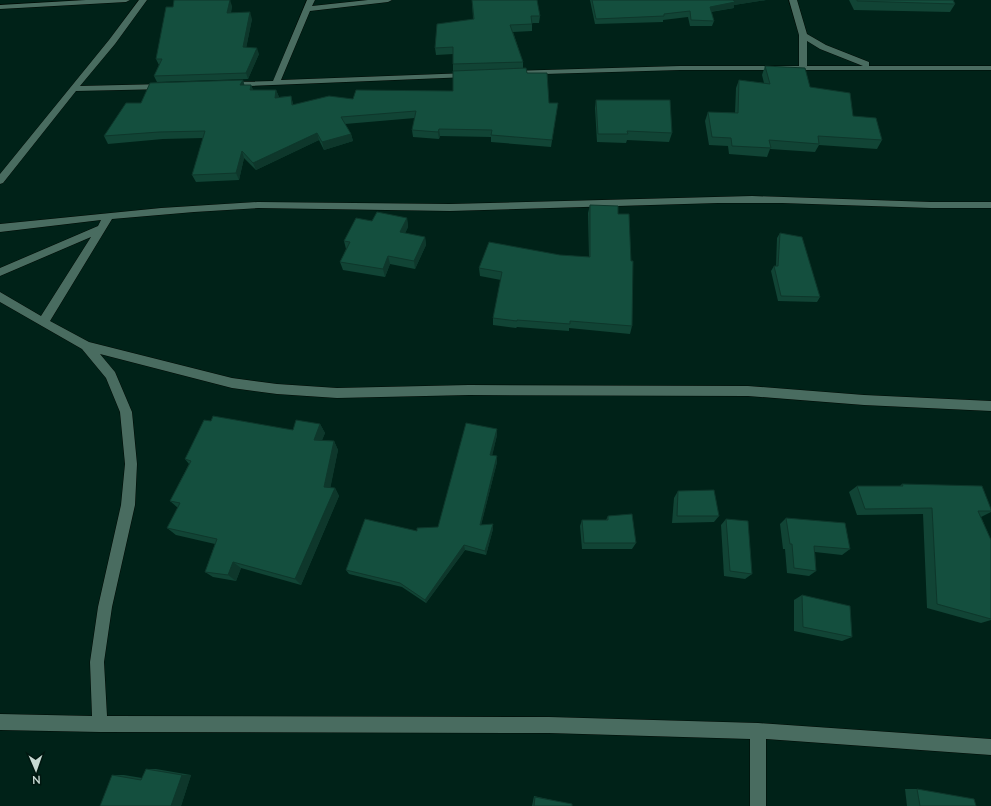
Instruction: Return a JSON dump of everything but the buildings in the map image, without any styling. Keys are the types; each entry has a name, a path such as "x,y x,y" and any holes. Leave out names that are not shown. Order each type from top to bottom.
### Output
{"street":[{"path":"0,7 126,0"},
{"path":"0,181 143,0"},
{"path":"276,83 311,0"},
{"path":"308,9 388,0"},
{"path":"793,0 803,35 802,67"},
{"path":"803,35 829,50 875,67"},
{"path":"972,68 991,58"},
{"path":"500,73 680,68 991,68"},
{"path":"219,85 476,74"},
{"path":"74,89 173,86"},
{"path":"0,228 191,208 259,205 320,204 488,207 669,200 833,200 991,205"},
{"path":"43,322 108,216"},
{"path":"0,272 102,228"},
{"path":"0,296 8,303 86,346 232,383 277,389 337,393 469,390 748,391 864,400 991,406"},
{"path":"86,346 111,375 126,412 131,464 128,505 105,607 98,662 100,724"},
{"path":"0,722 100,724 549,725 758,731 991,747"},
{"path":"758,731 758,806"}]}
